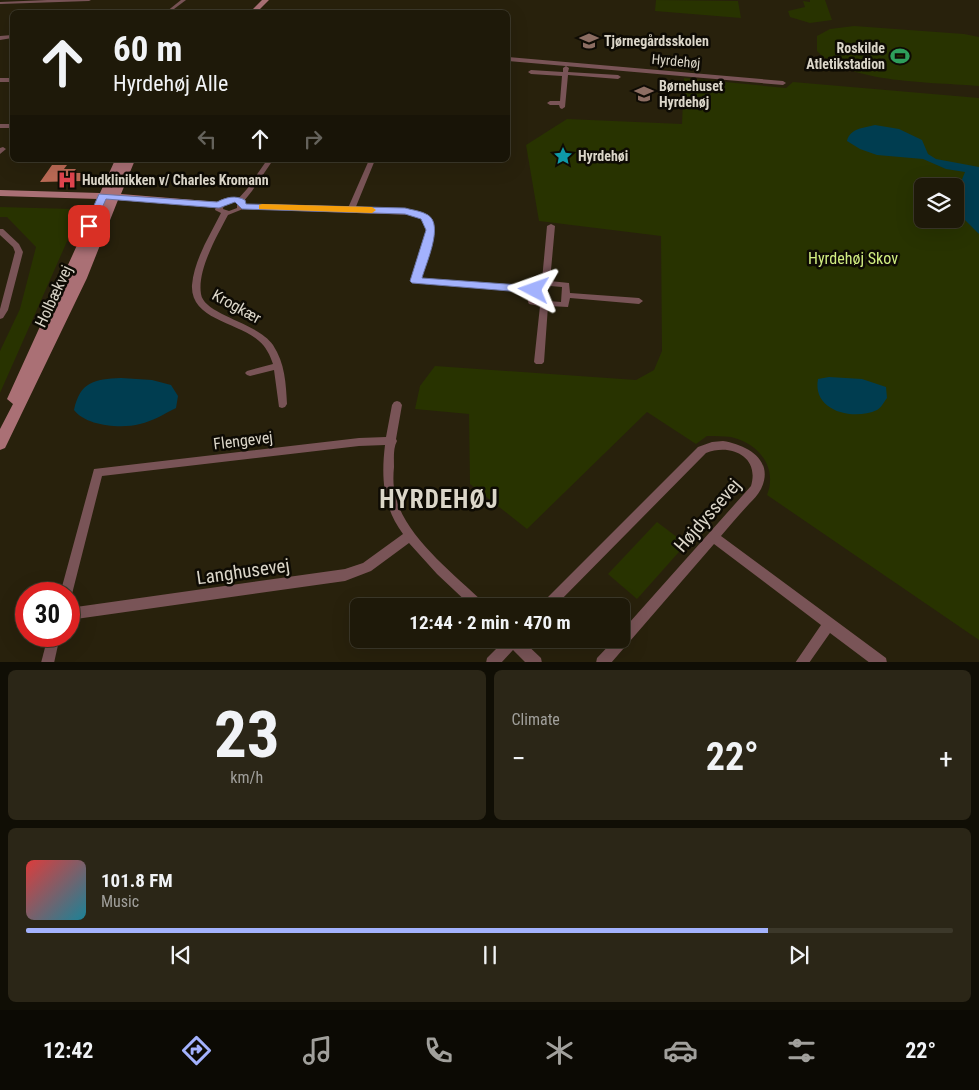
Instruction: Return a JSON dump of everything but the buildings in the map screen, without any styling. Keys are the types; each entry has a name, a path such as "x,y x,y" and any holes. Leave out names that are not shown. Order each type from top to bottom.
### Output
{"street":[{"path":"0,4 88,0"},
{"path":"171,10 184,0"},
{"path":"255,10 266,0"},
{"name":"Hyrdehøj","path":"510,59 783,83"},
{"path":"550,102 562,105 566,64"},
{"path":"531,72 618,77"},
{"name":"Holbækvej","path":"0,444 81,278 119,162"},
{"name":"Holbækvej","path":"0,434 108,197 129,162"},
{"path":"0,193 108,197 222,209 233,212 241,204 269,162"},
{"path":"350,210 371,162"},
{"path":"222,209 228,200 241,204 405,211 424,217 429,221 431,230 415,281 534,290"},
{"name":"Krogkær","path":"222,209 198,276 197,295 199,302 208,310 257,334 273,352 278,366 282,404"},
{"path":"546,283 551,226"},
{"path":"0,231 16,246 19,252 4,310 0,316"},
{"path":"534,282 566,285 564,305 532,302 534,290 534,282"},
{"path":"565,295 639,301"},
{"path":"539,362 544,303"},
{"path":"250,373 278,366"},
{"path":"397,405 389,473 390,497 410,535 471,598"},
{"name":"Flengevej","path":"69,582 98,472 359,442 392,441"},
{"name":"Højdyssevej","path":"555,598 702,450 719,443 730,444 749,454 760,471 760,480 756,488 602,662"},
{"name":"Langhusevej","path":"80,612 345,575 367,567 410,535"},
{"path":"713,537 881,662"},
{"path":"801,662 828,624"},
{"path":"47,662 51,647"},
{"path":"492,662 505,648"},
{"path":"522,648 536,662"}],"green space":[{"path":"656,0 738,1 741,18 655,11"},
{"path":"810,0 825,0 832,20 810,23 790,17 788,11 805,7 803,1 810,2"},
{"name":"Roskilde Atletikstadion","path":"854,26 964,34 979,37 979,86 917,82 870,76 831,62 817,51 817,36 830,29"},
{"name":"Hyrdehøj Skov","path":"684,78 786,88 793,82 979,98 979,640 767,495 770,485 768,466 757,451 741,440 731,437 707,436 696,444 647,412 527,529 470,484 469,414 415,409 420,386 435,366 636,380 654,370 662,351 661,236 539,221 526,145 567,119 682,124"},
{"path":"0,207 73,209 80,212 0,393 0,351 20,309 36,247 7,217 0,217"},
{"path":"657,522 686,544 637,599 608,574"}],"water":[{"path":"875,125 899,129 922,140 928,154 936,159 979,167 979,234 964,219 963,178 965,172 946,169 923,159 877,155 860,149 847,141 851,133"},
{"path":"829,377 862,379 886,387 887,398 878,409 867,413 857,414 836,411 821,399 818,390 818,379"},
{"path":"103,379 152,380 171,385 178,396 176,408 145,423 123,426 95,423 87,420 74,410 80,393 84,388"}],"slow traffic":[{"path":"262,207 372,210"}],"place":[{"name":"Tjørnegårdsskolen","path":"589,41"},
{"name":"Roskilde Atletikstadion","path":"900,56"},
{"name":"Børnehuset Hyrdehøj","path":"644,94"},
{"name":"Hyrdehøi","path":"563,156"},
{"name":"Hudklinikken v/ Charles Kromann","path":"67,180"}],"district":[{"name":"HYRDEHØJ","path":"439,499"}],"route":[{"path":"89,226 102,196 219,205 228,200 240,200 242,206 405,211 417,213 424,217 429,221 431,230 415,281 534,290"}]}
